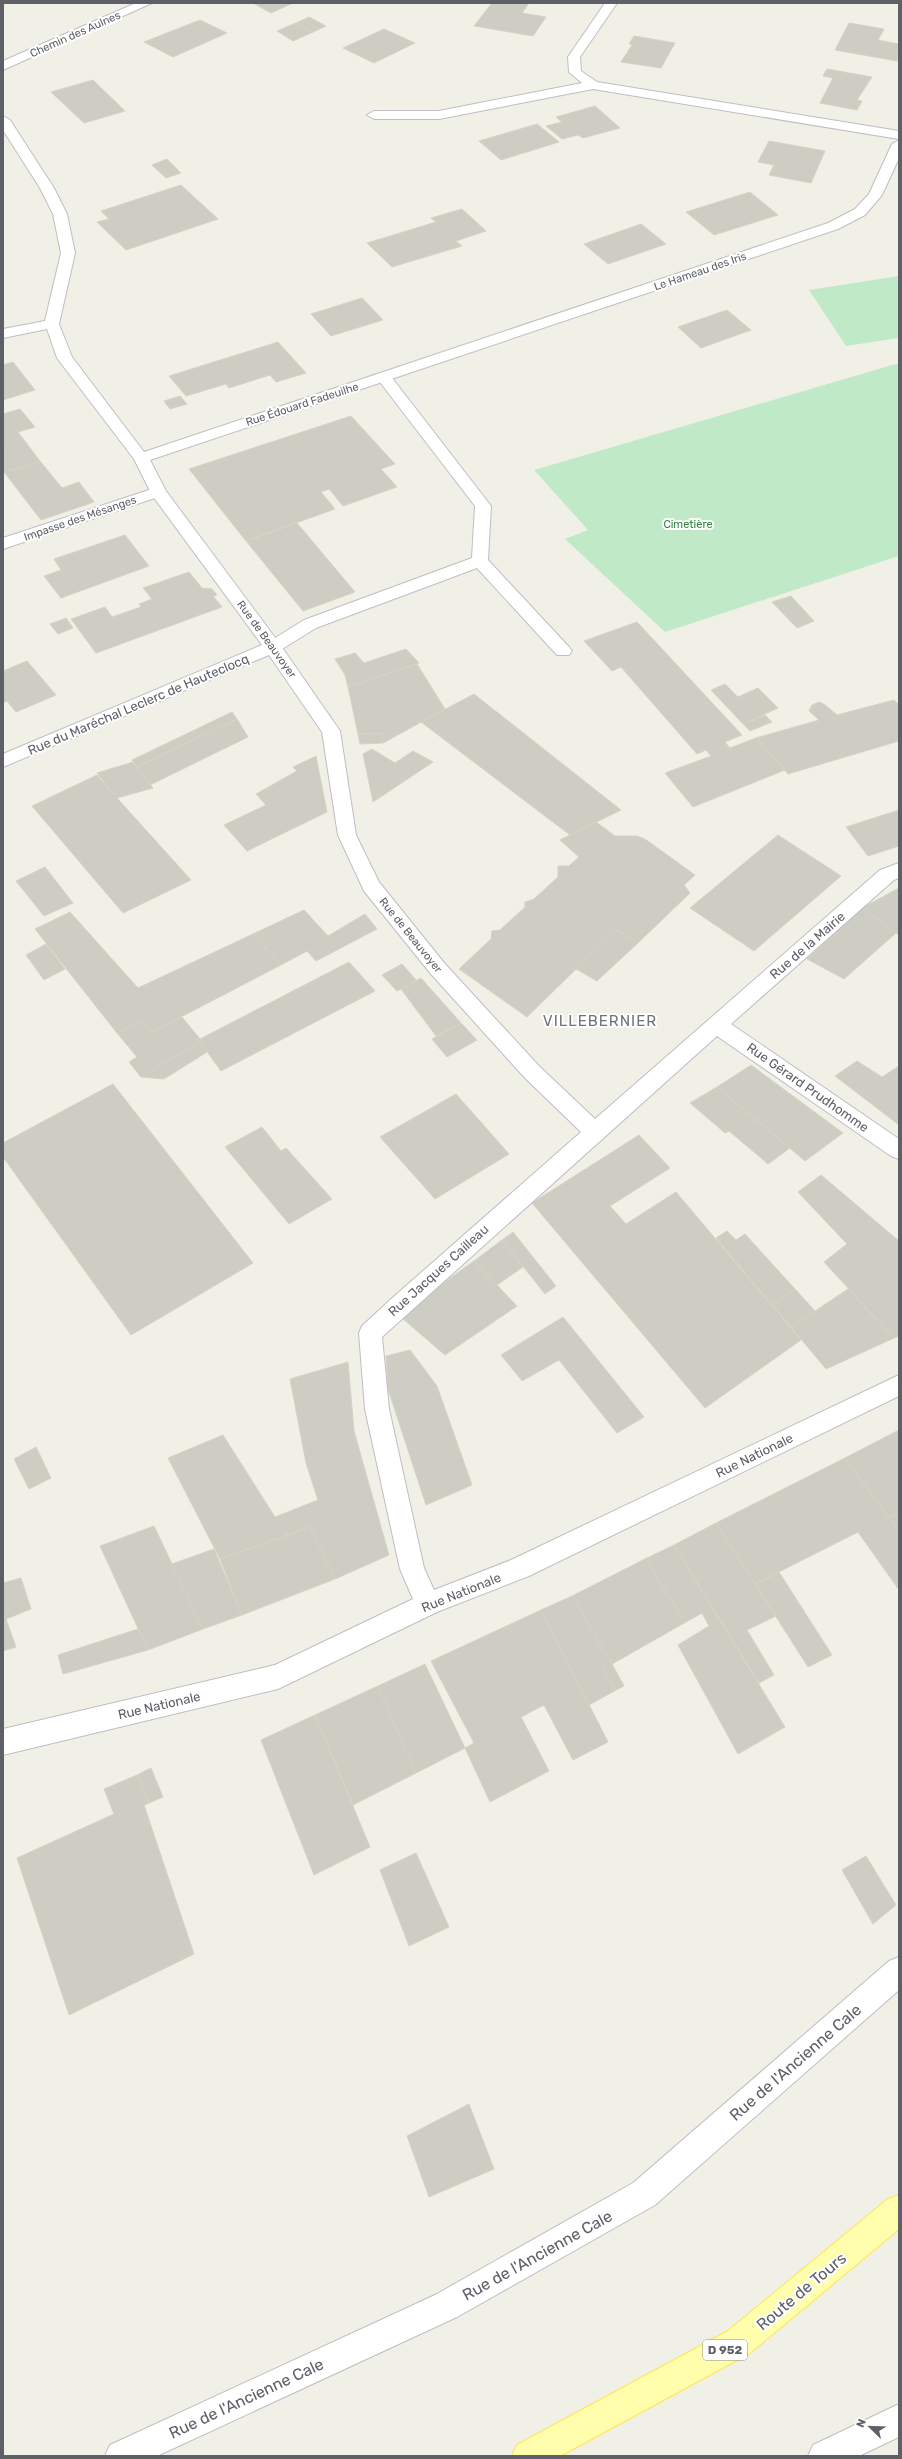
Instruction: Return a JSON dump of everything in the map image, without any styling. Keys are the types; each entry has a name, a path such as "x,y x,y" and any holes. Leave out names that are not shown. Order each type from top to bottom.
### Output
{"main road":[{"name":"Route de Tours","path":"528,2456 740,2342 899,2210"}],"street":[{"name":"Chemin des Aulnes","path":"3,66 146,3"},
{"path":"593,85 575,72 574,57 611,3"},
{"path":"374,115 439,115 593,85 899,135"},
{"path":"3,120 47,188 60,214 68,253 52,324 24,328 3,334"},
{"name":"Le Hameau des Iris","path":"463,350 833,226 860,212 875,195 899,144"},
{"name":"Rue de Beauvoyer","path":"52,324 65,358 141,458 158,492 273,646 331,731 347,835 371,886 438,969 532,1072 595,1132"},
{"name":"Rue Édouard Fadeuilhe","path":"141,458 463,350"},
{"path":"384,377 483,506 480,561 563,651"},
{"name":"Impasse des Mésanges","path":"3,544 158,492"},
{"name":"Rue du Maréchal Leclerc de Hauteclocq","path":"3,761 273,646 310,624 480,561"},
{"name":"Rue de la Mairie","path":"716,1024 887,875 899,870"},
{"name":"Rue Jacques Cailleau","path":"428,1604 412,1569 377,1409 370,1333 436,1270 595,1132 716,1024"},
{"name":"Rue Gérard Prudhomme","path":"716,1024 899,1150"},
{"name":"Rue Nationale","path":"3,1742 278,1677 428,1604 520,1568 899,1386"},
{"name":"Rue de l'Ancienne Cale","path":"121,2456 446,2306 644,2194 899,1971"},
{"path":"824,2456 899,2420"}],"green space":[{"path":"899,276 899,338 846,346 809,290"},
{"name":"Cimetière","path":"899,363 899,556 665,632 565,539 588,530 534,470"}],"building":[{"path":"253,3 293,3 271,13"},
{"path":"492,3 529,3 522,13 546,17 533,36 474,26"},
{"path":"309,17 326,26 313,32 296,23"},
{"path":"200,20 227,33 173,57 144,42"},
{"path":"296,23 313,32 293,41 277,31"},
{"path":"849,23 884,29 878,40 899,44 897,61 835,50"},
{"path":"384,29 415,43 374,63 343,48"},
{"path":"634,36 675,43 661,68 621,62 632,45 629,44"},
{"path":"827,69 872,77 857,100 862,101 857,110 820,103 833,78 823,76"},
{"path":"93,80 125,111 84,123 51,92"},
{"path":"595,106 620,128 583,138 578,135 562,139 546,126 562,122 556,117"},
{"path":"537,124 559,142 501,160 479,141"},
{"path":"769,141 825,151 811,183 769,175 774,165 758,162"},
{"path":"167,159 181,173 166,178 152,165"},
{"path":"181,185 218,219 126,250 97,222 109,219 101,211"},
{"path":"750,192 778,215 714,235 686,212"},
{"path":"462,209 486,231 456,241 462,246 392,267 367,243 436,222 431,218"},
{"path":"641,224 666,244 608,264 584,244"},
{"path":"362,298 383,320 331,336 311,314"},
{"path":"727,310 751,330 701,348 678,327"},
{"path":"278,342 306,373 276,382 270,375 229,388 226,384 186,396 169,376"},
{"path":"13,362 35,390 3,400 3,365"},
{"path":"180,396 187,404 170,409 164,401"},
{"path":"20,409 35,427 18,432 40,461 4,472 3,414"},
{"path":"351,416 395,464 381,469 397,487 343,506 329,489 321,492 335,509 246,541 189,469"},
{"path":"40,461 62,488 79,482 94,502 41,520 4,472"},
{"path":"297,523 355,592 303,611 246,541"},
{"path":"125,535 149,566 61,598 44,576 61,570 54,559"},
{"path":"189,572 202,588 212,589 217,595 213,596 222,607 96,653 71,619 105,607 112,617 141,607 139,604 152,599 143,588"},
{"path":"791,596 814,621 797,628 772,602"},
{"path":"66,618 73,628 58,634 50,624"},
{"path":"637,622 742,735 725,742 730,748 756,738 785,770 693,807 665,773 711,756 706,750 697,754 621,667 612,671 584,641"},
{"path":"406,649 419,663 348,687 345,675 335,659 355,653 364,663"},
{"path":"27,661 56,695 16,712 7,701 3,703 3,671"},
{"path":"417,664 445,709 383,743 381,733 358,734 348,687"},
{"path":"725,684 738,697 758,688 778,708 743,724 711,690"},
{"path":"474,694 621,810 570,835 421,722"},
{"path":"894,700 899,705 899,741 788,774 756,738 819,720 809,711 812,705 819,702 824,704 837,715"},
{"path":"232,712 237,719 137,767 132,760"},
{"path":"765,715 772,722 750,731 743,724"},
{"path":"237,719 248,737 150,785 137,767"},
{"path":"381,733 383,743 360,744 358,734"},
{"path":"372,749 395,763 413,751 433,762 373,802 363,754"},
{"path":"316,756 327,812 247,851 224,825 266,805 256,794 297,771 293,767"},
{"path":"133,762 153,788 117,798 97,773"},
{"path":"97,775 191,880 123,913 32,806"},
{"path":"899,810 899,846 868,856 846,827"},
{"path":"596,822 615,836 637,836 645,839 695,875 684,885 690,893 639,942 616,930 527,1017 459,969 491,939 492,931 500,930 525,907 525,902 534,899 558,877 558,866 569,866 579,857 560,840"},
{"path":"778,835 841,876 754,951 690,908"},
{"path":"45,867 73,903 44,916 16,881"},
{"path":"899,888 899,935 862,908"},
{"path":"862,908 896,933 844,979 807,959"},
{"path":"304,910 328,936 365,914 377,929 316,961 307,951 281,965 253,934"},
{"path":"70,912 138,988 253,934 281,965 152,1032 142,1020 117,1033 35,929"},
{"path":"616,930 639,942 597,981 576,969"},
{"path":"46,944 65,969 44,980 26,955"},
{"path":"349,962 375,991 221,1071 200,1042 141,1077 129,1062 137,1057 117,1033 142,1020 152,1032 182,1017 200,1039"},
{"path":"402,964 417,981 397,991 382,975"},
{"path":"421,978 461,1023 436,1036 401,989"},
{"path":"461,1023 477,1040 447,1057 432,1039"},
{"path":"200,1042 207,1052 164,1079 141,1077"},
{"path":"857,1061 882,1077 899,1066 899,1125 835,1076"},
{"path":"751,1065 843,1133 805,1161 717,1087"},
{"path":"113,1084 253,1263 131,1335 3,1157 3,1143"},
{"path":"717,1087 790,1148 768,1164 729,1131 725,1133 690,1103"},
{"path":"456,1094 509,1154 435,1199 380,1137"},
{"path":"262,1127 281,1151 286,1148 332,1199 289,1224 225,1147"},
{"path":"639,1135 670,1168 610,1206 626,1224 676,1192 801,1340 705,1408 532,1203"},
{"path":"821,1175 899,1241 899,1336 894,1338 824,1262 847,1244 798,1192"},
{"path":"727,1231 736,1240 745,1234 795,1289 772,1305 716,1238"},
{"path":"513,1232 556,1286 545,1294 502,1240"},
{"path":"502,1240 523,1267 497,1285 474,1261"},
{"path":"474,1261 517,1306 445,1355 402,1318 404,1311"},
{"path":"795,1289 815,1311 791,1327 772,1305"},
{"path":"848,1289 894,1338 826,1369 791,1327"},
{"path":"563,1317 644,1417 617,1433 559,1360 522,1381 501,1355"},
{"path":"410,1350 437,1386 472,1485 426,1505 388,1389 386,1356"},
{"path":"348,1362 354,1431 389,1555 335,1579 310,1527 220,1559 168,1458 223,1435 275,1517 318,1500 306,1463 290,1379"},
{"path":"899,1430 899,1513 889,1518 845,1458"},
{"path":"36,1447 51,1478 29,1489 14,1459"},
{"path":"845,1458 899,1531 899,1590 858,1532 755,1584 716,1523"},
{"path":"899,1513 899,1531 889,1518"},
{"path":"716,1523 776,1616 747,1630 774,1675 759,1683 674,1545"},
{"path":"154,1526 203,1629 148,1650 100,1546"},
{"path":"310,1527 335,1579 242,1615 220,1559"},
{"path":"674,1545 785,1727 738,1754 678,1645 709,1626 702,1613 686,1622 645,1559"},
{"path":"214,1549 242,1615 203,1629 172,1564"},
{"path":"645,1559 686,1622 612,1664 572,1596"},
{"path":"779,1572 832,1655 808,1667 755,1584"},
{"path":"21,1578 31,1609 6,1619 16,1647 3,1651 3,1583"},
{"path":"572,1596 612,1664 603,1669 616,1690 589,1705 541,1610"},
{"path":"541,1610 608,1742 573,1760 544,1705 521,1717 549,1771 490,1802 465,1748 474,1743 431,1661"},
{"path":"138,1629 148,1650 63,1674 58,1655"},
{"path":"425,1664 465,1748 416,1773 378,1686"},
{"path":"612,1664 624,1686 616,1690 603,1669"},
{"path":"378,1686 416,1773 353,1805 315,1715"},
{"path":"315,1715 370,1847 314,1875 261,1740"},
{"path":"151,1768 163,1797 149,1803 137,1775"},
{"path":"137,1775 149,1803 144,1805 194,1954 69,2015 17,1858 114,1814 104,1789"},
{"path":"416,1853 449,1927 409,1946 380,1870"},
{"path":"866,1856 896,1905 873,1924 842,1870"},
{"path":"469,2104 494,2169 429,2197 407,2136"}],"district":[{"name":"VILLEBERNIER","path":"600,1021"}]}
